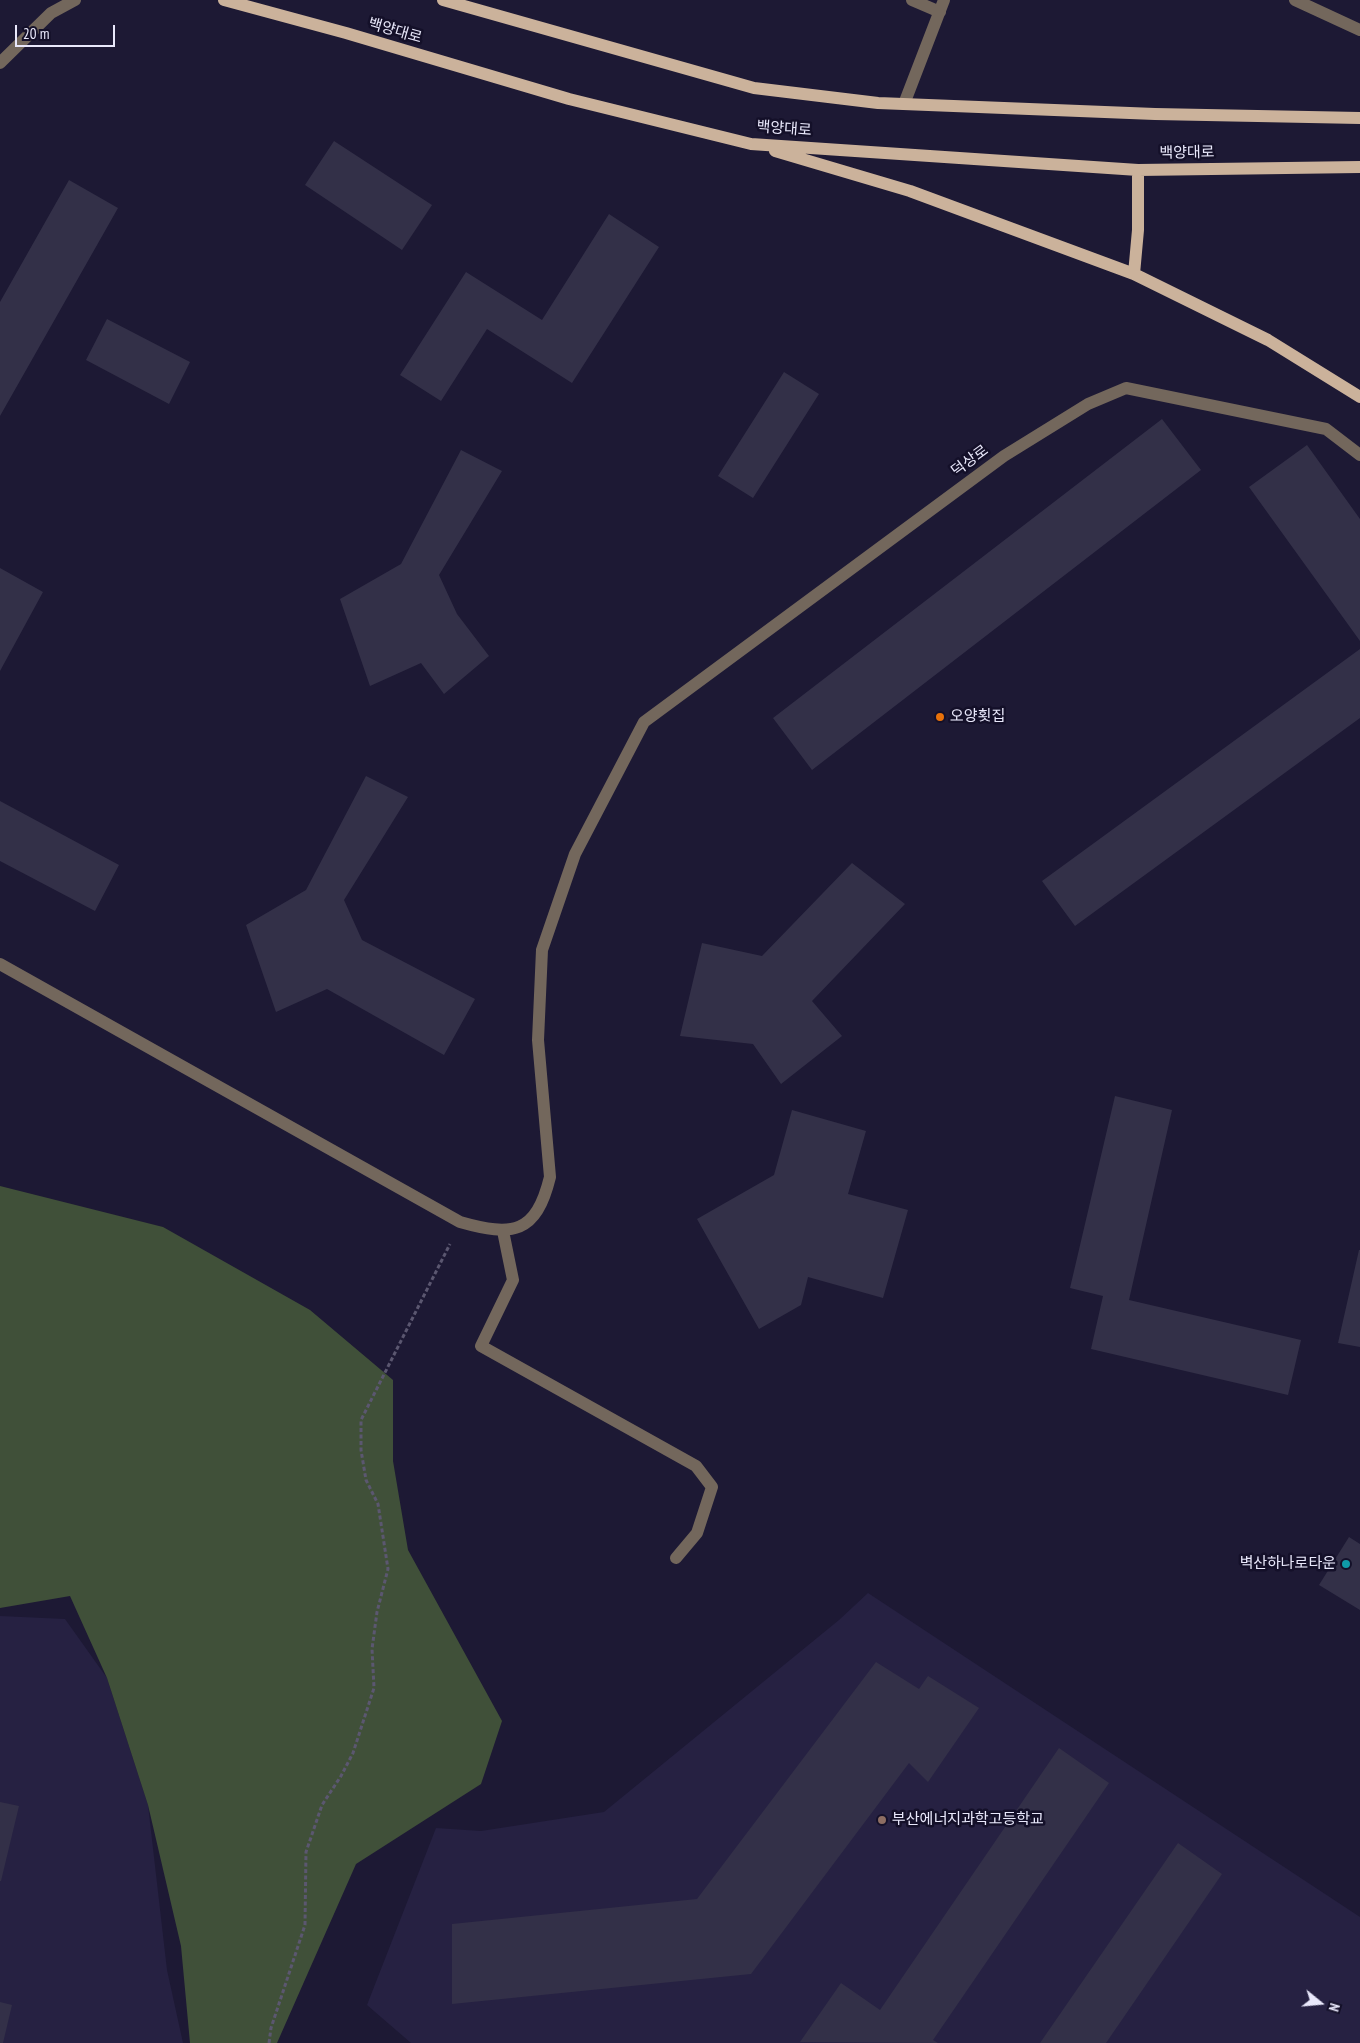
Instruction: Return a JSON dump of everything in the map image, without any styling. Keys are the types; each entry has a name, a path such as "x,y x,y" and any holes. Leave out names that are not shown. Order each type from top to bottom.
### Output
{"main road":[{"name":"백양대로","path":"224,0 346,33 569,99 751,144 1138,170 1360,167"},
{"path":"444,0 754,88 878,103 1155,114 1360,118"},
{"path":"751,144 910,190 1134,274 1268,340 1360,397"},
{"path":"1134,274 1138,230 1138,170"}],"street":[{"path":"0,63 51,13 75,0"},
{"path":"904,104 942,6 912,0"},
{"path":"1295,0 1360,30"},
{"name":"덕상로","path":"503,1231 523,1226 534,1217 545,1199 550,1177 538,1040 542,950 575,854 644,722 1004,456 1088,404 1126,388 1326,430 1360,455"},
{"path":"0,964 460,1222 488,1230 503,1231 513,1280 481,1346 696,1466 712,1487 697,1533 676,1558"}],"path":[{"path":"268,2043 271,2028 305,1925 306,1852 322,1805 353,1753 374,1688 372,1649 377,1612 388,1569 378,1504 366,1480 363,1465 361,1420 460,1222"}],"shaded area":[{"name":"부산에너지과학고등학교","path":"868,1593 1360,1917 1360,2043 411,2043 367,2005 436,1828 481,1831 604,1812 839,1620"},
{"path":"0,1616 65,1619 107,1678 148,1805 167,1970 183,2043 0,2043"}],"green space":[{"path":"0,1186 163,1227 310,1310 393,1380 393,1461 408,1550 502,1721 481,1784 356,1864 277,2043 190,2043 181,1946 148,1805 107,1678 70,1596 0,1608"}],"building":[{"path":"334,141 432,205 402,250 305,185"},
{"path":"69,180 118,208 0,416 0,302"},
{"path":"609,214 659,247 572,383 487,329 441,401 400,375 466,272 542,320"},
{"path":"107,319 190,362 169,404 86,360"},
{"path":"784,372 819,394 753,498 718,476"},
{"path":"1162,419 1201,470 812,770 773,718"},
{"path":"1307,445 1360,519 1360,641 1249,487"},
{"path":"461,450 502,471 439,575 457,614 489,656 444,694 421,663 370,686 340,599 401,564"},
{"path":"0,568 43,592 0,671"},
{"path":"1360,649 1360,718 1075,926 1042,881"},
{"path":"366,776 408,797 344,900 362,940 475,999 444,1055 327,989 276,1012 246,925 306,890"},
{"path":"0,801 119,865 95,911 0,861"},
{"path":"852,863 905,904 812,1001 842,1036 781,1084 753,1044 680,1036 702,943 762,956"},
{"path":"1115,1096 1172,1110 1129,1300 1301,1340 1288,1395 1091,1349 1103,1296 1070,1288"},
{"path":"792,1110 866,1131 848,1194 908,1210 883,1298 808,1277 801,1305 759,1329 697,1219 774,1175"},
{"path":"1360,1250 1360,1347 1338,1343"},
{"name":"벽산하나로타운","path":"1349,1537 1360,1544 1360,1610 1319,1585"},
{"path":"876,1662 919,1689 928,1676 979,1708 928,1782 909,1763 751,1974 452,2004 452,1924 697,1899"},
{"path":"1059,1748 1109,1783 933,2040 938,2043 800,2042 841,1983 880,2010"},
{"path":"0,1802 19,1806 1,1881 0,1881"},
{"path":"1178,1843 1222,1874 1106,2043 1040,2043"},
{"path":"0,2002 12,2005 3,2043 0,2043"}],"place":[{"name":"오양횟집","path":"940,717"},
{"name":"벽산하나로타운","path":"1346,1564"},
{"name":"부산에너지과학고등학교","path":"882,1820"}]}
